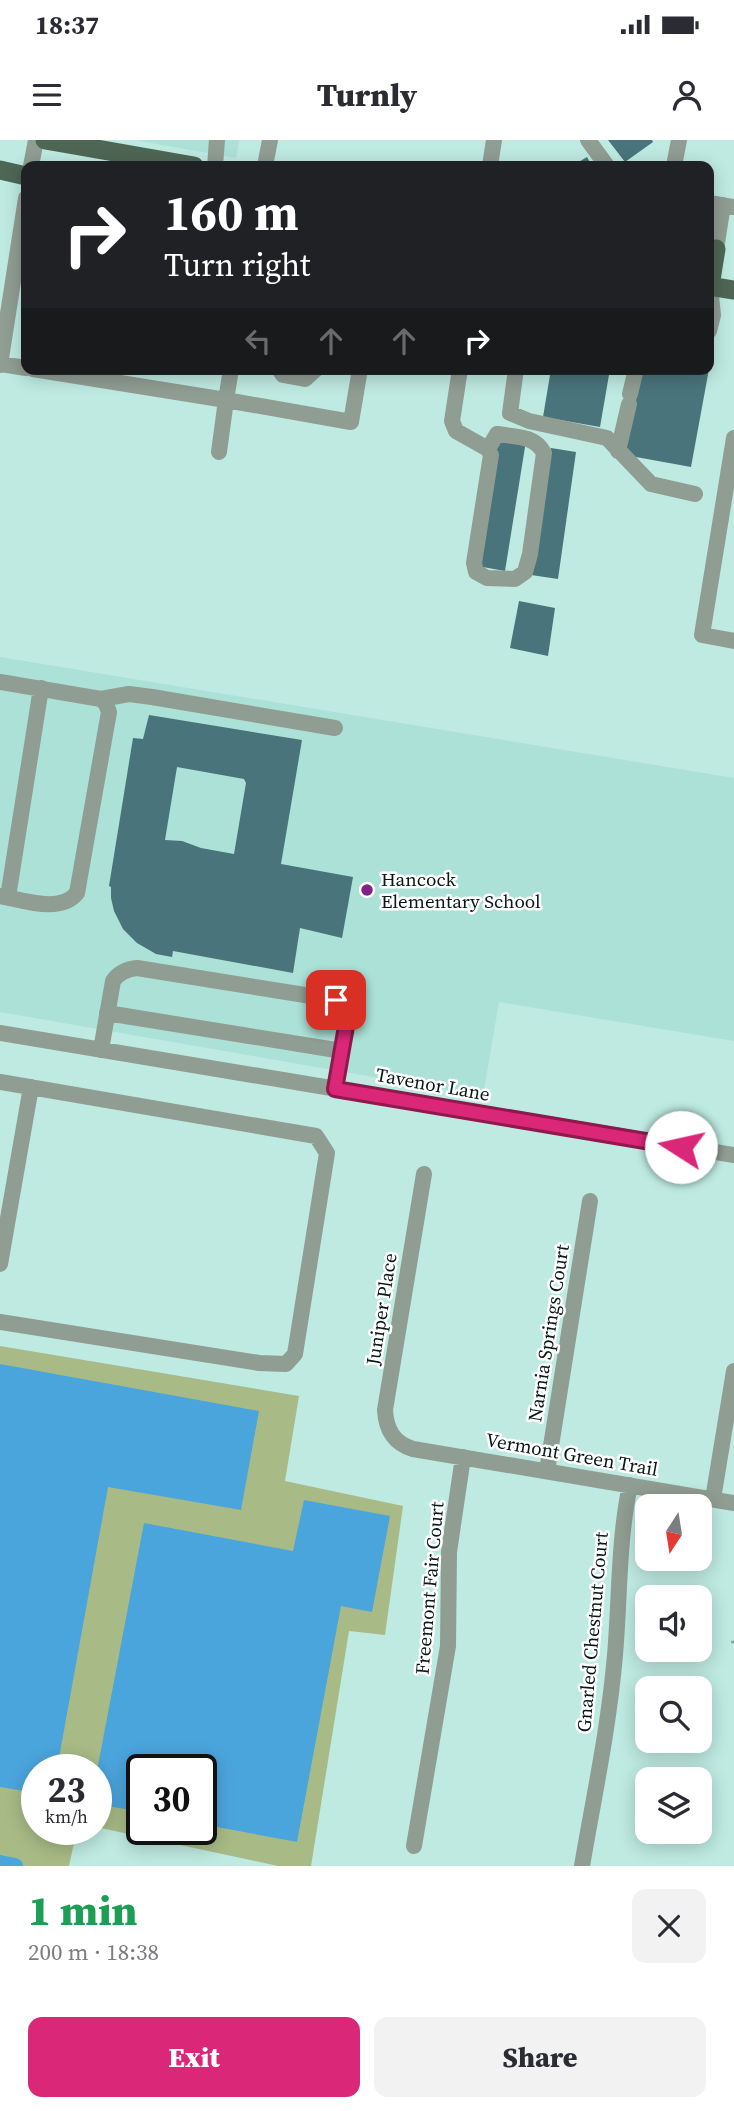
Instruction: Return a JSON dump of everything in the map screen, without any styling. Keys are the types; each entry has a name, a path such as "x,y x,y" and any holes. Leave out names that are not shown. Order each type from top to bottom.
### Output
{"main road":[{"path":"45,140 165,161"},
{"path":"0,170 21,175"},
{"path":"714,269 720,249"},
{"path":"714,287 734,290"}],"street":[{"path":"32,161 36,140"},
{"path":"215,161 217,140"},
{"path":"266,161 270,140"},
{"path":"491,161 495,140"},
{"path":"589,140 604,161"},
{"path":"675,161 679,140"},
{"path":"720,249 722,205"},
{"path":"21,215 8,260 19,288 0,364 21,367"},
{"path":"96,375 352,422 359,375"},
{"path":"219,452 230,375"},
{"path":"283,375 305,379 309,375"},
{"path":"459,375 452,421 456,431 488,449 491,455 474,563 476,572 486,578 515,579 525,572 530,554 544,453 539,444 530,438 497,434 488,449"},
{"path":"515,375 510,413 529,421 607,438 651,484 695,494"},
{"path":"618,451 635,375"},
{"path":"734,438 702,635 734,641"},
{"path":"0,682 101,699 129,694 152,697 335,728"},
{"path":"41,688 4,897 62,905 78,893 108,712 101,699"},
{"path":"101,1050 113,981 122,972 137,968 336,1000 344,1004 348,1015 335,1089"},
{"path":"107,1013 342,1051"},
{"name":"Tavenor Lane","path":"0,1033 734,1156"},
{"path":"0,1082 316,1136 327,1153 295,1354 286,1364 259,1363 0,1322"},
{"path":"0,1264 31,1087"},
{"name":"Juniper Place","path":"403,1446 388,1428 385,1410 424,1174"},
{"name":"Narnia Springs Court","path":"547,1471 590,1201"},
{"path":"713,1499 734,1371"},
{"name":"Vermont Green Trail","path":"403,1446 734,1503"},
{"name":"Freemont Fair Court","path":"414,1846 448,1646 449,1552 463,1457"},
{"name":"Gnarled Chestnut Court","path":"582,1866 615,1657 620,1554 630,1485"}],"shaded area":[{"path":"134,140 239,140 236,158"},
{"name":"Hancock Elementary School","path":"0,657 734,778 734,1041 499,1002 483,1096 0,1012"},
{"path":"0,1346 299,1396 285,1481 403,1506 385,1635 349,1631 311,1866 278,1866 180,1845 217,1845 217,1754 126,1754 126,1833 112,1830 112,1754 21,1754 21,1845 74,1845 69,1866 0,1866"}],"water":[{"path":"0,1364 259,1411 241,1510 108,1487 60,1754 21,1754 21,1790 0,1787"},
{"path":"304,1500 390,1516 372,1612 341,1606 297,1842 217,1827 217,1754 126,1754 126,1809 112,1807 112,1754 100,1754 144,1523 293,1551"}],"building":[{"path":"608,140 652,140 653,142 624,161"},
{"path":"550,375 609,375 600,427 543,417"},
{"path":"641,375 708,375 691,467 625,455"},
{"path":"498,437 526,441 505,571 477,566"},
{"path":"551,448 576,452 558,579 531,575"},
{"path":"519,601 555,608 548,656 510,648"},
{"path":"149,715 302,740 281,864 353,877 342,938 300,928 293,973 173,951 172,957 156,954 137,943 123,929 114,911 109,886 133,738 143,739","holes":["177,767 244,779 246,783 234,854 201,848 182,841 165,840"]}],"waterway":[{"path":"0,1863 15,1866"}],"place":[{"name":"Hancock Elementary School","path":"367,890"}],"route":[{"path":"336,1000 344,1004 348,1015 335,1089 681,1147"}]}
